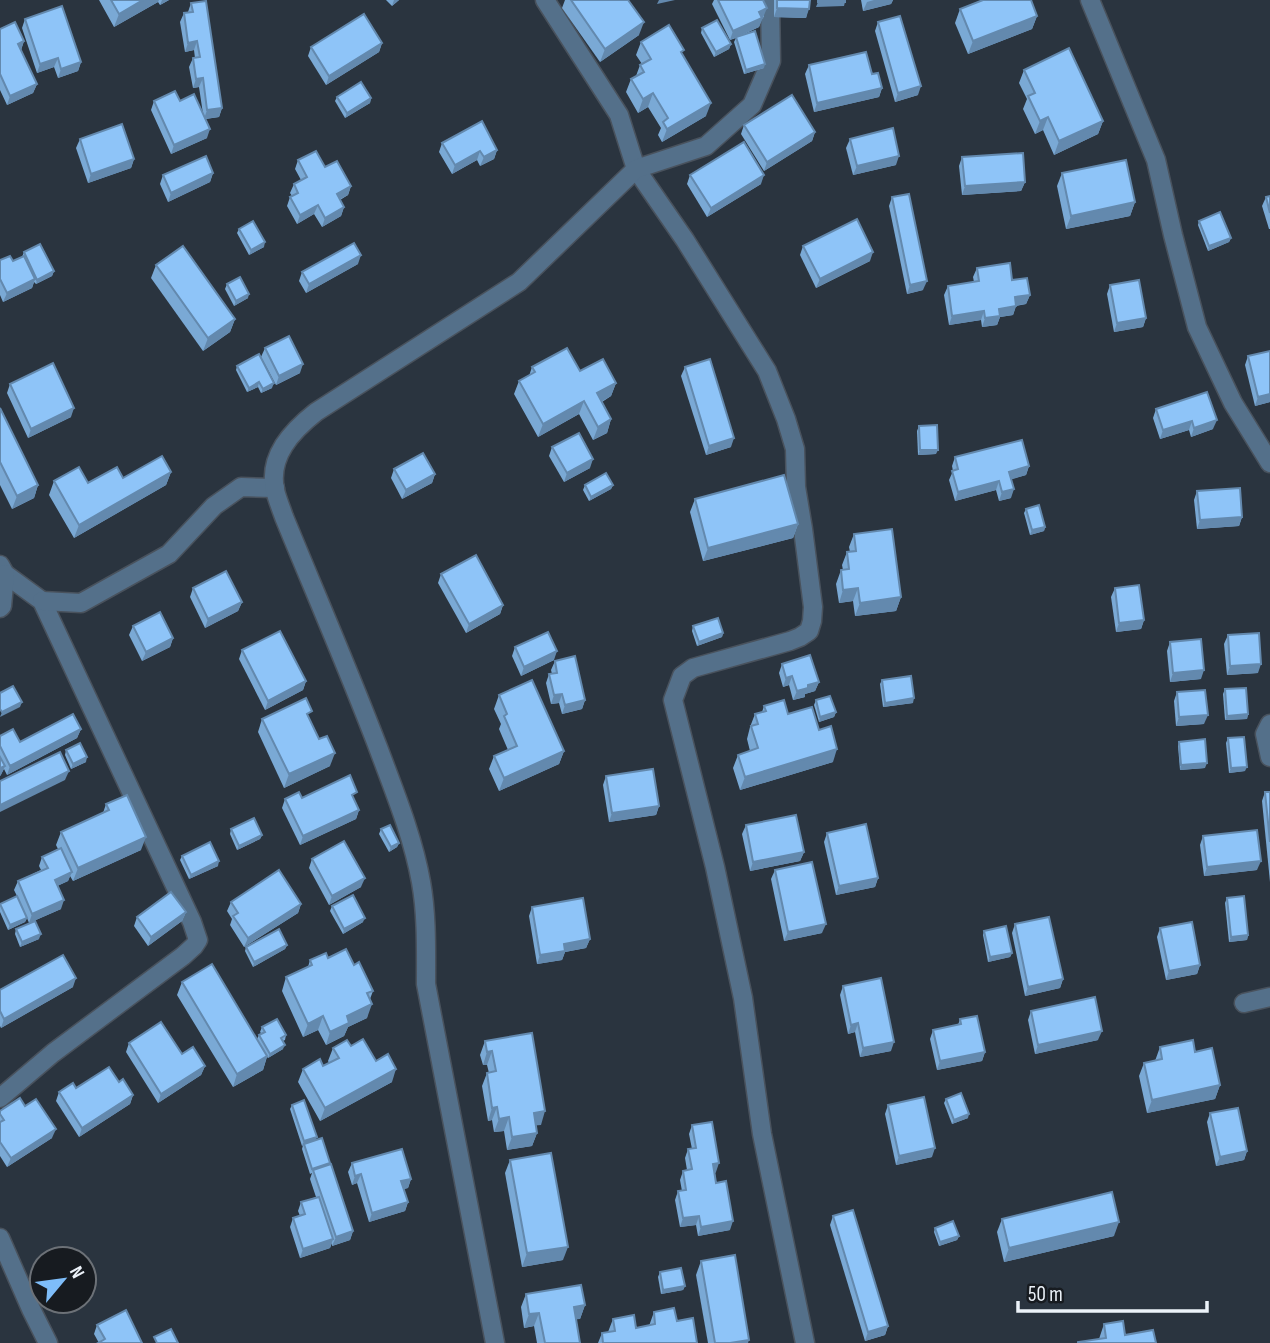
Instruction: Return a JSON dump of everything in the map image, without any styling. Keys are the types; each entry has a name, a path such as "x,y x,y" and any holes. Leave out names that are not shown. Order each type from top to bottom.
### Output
{"street":[{"path":"545,0 619,115 636,169 685,240 766,371 795,449 796,486 813,607 809,631 800,637 693,668 682,676 673,700 715,867 743,998 762,1134 805,1343"},
{"path":"495,1343 425,984 426,940 422,886 416,857 379,750 284,517 275,488 276,465 280,451 301,424 519,282 636,169 706,146 752,105 771,61 770,0"},
{"path":"1090,0 1156,160 1197,327 1233,403 1270,463"},
{"path":"43,601 82,603 169,554 214,506 242,487 275,488"},
{"path":"0,1098 53,1052 183,956 198,940 43,601 2,570"},
{"path":"0,608 2,570"},
{"path":"1270,724 1265,734 1270,757"},
{"path":"1244,1003 1270,997"},
{"path":"0,1238 48,1343"}],"building":[{"path":"111,0 143,0 119,14"},
{"path":"571,0 628,0 644,22 605,49"},
{"path":"718,0 763,0 767,8 759,12 762,18 733,31"},
{"path":"777,0 810,0 809,9 777,8"},
{"path":"845,0 845,2 818,2"},
{"path":"983,0 1031,0 1037,16 973,41 960,9"},
{"path":"206,1 222,108 207,110 203,78 196,79 193,58 200,57 197,41 188,43 184,13 193,12 191,3"},
{"path":"62,6 81,62 61,69 58,58 40,64 25,19"},
{"path":"364,14 382,43 329,76 311,47"},
{"path":"900,16 921,86 898,93 878,22"},
{"path":"717,20 731,44 716,52 702,28"},
{"path":"15,22 24,41 18,44 37,84 10,96 0,74 0,29"},
{"path":"669,25 684,50 681,52 711,103 667,129 663,122 668,118 653,93 643,99 631,79 644,72 640,65 651,59 641,42"},
{"path":"755,31 765,64 746,70 736,37"},
{"path":"1069,48 1103,121 1059,141 1048,117 1040,121 1028,96 1035,93 1024,70"},
{"path":"866,52 872,74 878,73 882,88 817,103 809,65"},
{"path":"361,82 371,98 347,113 337,97"},
{"path":"175,91 180,101 194,94 210,129 174,145 154,101"},
{"path":"792,95 815,132 767,162 744,125"},
{"path":"482,121 497,150 484,157 480,151 455,165 442,143"},
{"path":"122,124 134,159 91,174 80,139"},
{"path":"893,128 899,156 857,166 850,139"},
{"path":"744,142 764,175 711,208 690,175"},
{"path":"316,151 325,167 337,161 351,186 337,194 344,207 325,218 318,205 300,215 290,197 298,193 294,184 307,177 298,160"},
{"path":"1023,153 1025,182 965,186 962,157"},
{"path":"206,156 213,173 171,193 163,175"},
{"path":"1126,160 1135,202 1071,216 1062,173"},
{"path":"909,194 927,281 910,285 892,197"},
{"path":"1270,196 1270,213 1266,197"},
{"path":"1220,212 1231,238 1209,246 1199,221"},
{"path":"857,219 873,252 820,279 803,246"},
{"path":"253,221 265,242 251,250 239,229"},
{"path":"354,243 361,255 309,284 302,272"},
{"path":"40,244 54,271 37,280 24,252"},
{"path":"183,246 235,319 208,338 156,265"},
{"path":"10,256 13,261 24,256 35,279 7,293 0,279 0,260"},
{"path":"1010,263 1012,280 1027,278 1030,295 1015,297 1016,306 999,309 1000,316 985,318 984,311 952,316 948,286 979,281 977,268"},
{"path":"240,277 249,294 236,301 227,284"},
{"path":"1139,280 1146,318 1117,323 1110,285"},
{"path":"289,336 303,364 279,376 265,348"},
{"path":"567,348 580,371 603,359 616,383 597,393 611,419 598,427 584,401 543,424 519,381 535,372 532,367"},
{"path":"1270,351 1270,394 1258,397 1248,356"},
{"path":"259,354 274,383 263,389 259,382 249,388 237,366"},
{"path":"710,359 734,438 709,446 685,367"},
{"path":"53,363 74,408 31,429 10,384"},
{"path":"1207,392 1217,420 1194,428 1192,421 1163,430 1156,409"},
{"path":"0,408 38,485 17,496 0,462"},
{"path":"937,425 938,450 920,450 919,426"},
{"path":"579,433 593,459 567,473 552,447"},
{"path":"1022,440 1029,466 1009,472 1014,489 1002,492 999,481 958,492 952,471 958,469 955,457"},
{"path":"423,453 435,474 406,490 394,469"},
{"path":"162,456 171,472 79,525 54,481 79,467 88,483 117,467 123,478"},
{"path":"606,473 613,485 591,497 585,485"},
{"path":"784,475 798,524 708,548 695,499"},
{"path":"1240,488 1242,517 1200,520 1197,491"},
{"path":"1039,505 1045,527 1032,530 1026,509"},
{"path":"892,529 901,597 860,603 858,588 843,590 841,570 849,569 847,552 856,551 854,534"},
{"path":"476,555 503,605 469,624 441,574"},
{"path":"226,571 242,602 208,619 193,588"},
{"path":"1139,585 1144,620 1119,623 1115,588"},
{"path":"160,612 173,638 146,652 133,626"},
{"path":"718,618 723,633 699,642 693,626"},
{"path":"280,631 306,681 268,701 242,650"},
{"path":"548,632 557,651 524,667 515,647"},
{"path":"1259,633 1261,664 1230,666 1228,635"},
{"path":"1201,639 1204,670 1173,673 1170,642"},
{"path":"810,655 819,682 797,691 792,676 786,678 782,664"},
{"path":"575,656 585,700 565,705 562,694 554,695 549,674 557,673 555,661"},
{"path":"911,676 914,698 885,703 882,680"},
{"path":"532,680 564,751 504,778 494,756 517,746 504,716 507,714 499,695"},
{"path":"13,686 22,702 2,712 0,693"},
{"path":"1246,688 1248,714 1227,716 1225,689"},
{"path":"1205,690 1208,715 1179,717 1177,692"},
{"path":"830,696 836,712 820,717 816,700"},
{"path":"306,698 312,711 307,714 319,739 327,736 335,753 289,774 262,719"},
{"path":"784,700 788,714 812,707 819,730 831,726 837,749 745,777 738,755 758,748 751,726 758,724 755,714 766,711 764,706"},
{"path":"73,714 81,729 10,766 0,746 0,736 13,729 20,742"},
{"path":"1244,737 1247,767 1231,768 1228,738"},
{"path":"1205,739 1207,763 1181,765 1179,742"},
{"path":"80,743 87,757 73,764 66,750"},
{"path":"60,752 69,771 0,805 0,781"},
{"path":"653,769 659,806 612,813 606,776"},
{"path":"350,775 357,792 352,795 359,810 303,836 285,799 299,792 302,798"},
{"path":"1265,792 1270,792 1270,842"},
{"path":"127,795 146,837 78,868 61,832 109,810 106,804"},
{"path":"796,815 804,852 753,862 746,825"},
{"path":"254,818 262,835 239,846 231,829"},
{"path":"866,824 878,878 839,886 827,833"},
{"path":"390,825 399,843 391,847 381,829"},
{"path":"1257,830 1261,861 1207,867 1203,836"},
{"path":"344,841 365,878 332,896 312,859"},
{"path":"210,842 219,861 191,875 182,856"},
{"path":"61,848 72,872 55,880 64,900 32,914 18,881 48,868 42,857"},
{"path":"812,862 826,924 788,932 775,870"},
{"path":"279,870 301,904 248,938 233,916 238,913 231,902"},
{"path":"171,892 186,912 151,937 137,917"},
{"path":"353,895 365,918 344,929 332,906"},
{"path":"17,896 27,918 10,925 0,904"},
{"path":"1244,896 1248,935 1231,937 1227,898"},
{"path":"583,898 590,939 564,944 565,951 540,955 532,907"},
{"path":"1049,917 1063,979 1028,987 1015,924"},
{"path":"35,921 41,934 22,942 16,929"},
{"path":"1192,922 1200,965 1169,971 1160,928"},
{"path":"1006,926 1012,953 990,957 984,931"},
{"path":"279,929 287,945 254,962 246,947"},
{"path":"346,949 354,965 359,962 373,991 367,993 372,1004 347,1016 349,1023 330,1032 323,1016 308,1024 286,977 312,965 310,960 326,953 328,958"},
{"path":"63,955 76,978 4,1019 0,1011 0,990"},
{"path":"212,964 267,1056 237,1074 182,982"},
{"path":"881,978 894,1042 863,1048 858,1023 851,1025 843,986"},
{"path":"1095,997 1102,1031 1038,1045 1031,1011"},
{"path":"977,1016 985,1052 940,1061 933,1030 961,1024 960,1019"},
{"path":"277,1019 286,1035 281,1038 285,1045 270,1054 259,1035 265,1032 262,1027"},
{"path":"161,1022 182,1054 193,1047 205,1066 161,1094 129,1043"},
{"path":"532,1033 545,1111 534,1113 537,1133 512,1137 509,1117 499,1119 497,1107 492,1108 487,1073 496,1071 492,1051 487,1052 485,1041"},
{"path":"363,1039 376,1061 388,1054 396,1069 325,1108 303,1069 320,1059 323,1066 339,1058 333,1048 347,1040 351,1046"},
{"path":"1193,1040 1195,1052 1212,1048 1220,1085 1152,1100 1144,1063 1162,1059 1160,1047"},
{"path":"109,1067 119,1082 123,1079 133,1095 82,1128 59,1092 73,1083 76,1088"},
{"path":"961,1093 969,1114 954,1120 946,1099"},
{"path":"924,1097 935,1148 899,1156 888,1105"},
{"path":"20,1098 25,1106 36,1099 56,1129 11,1158 0,1142 0,1122 4,1120 0,1111"},
{"path":"304,1100 317,1137 304,1141 292,1105"},
{"path":"1238,1108 1247,1151 1220,1157 1210,1113"},
{"path":"712,1122 719,1163 713,1164 716,1183 726,1181 733,1221 701,1227 699,1216 683,1218 678,1191 686,1190 683,1171 692,1169 688,1149 696,1148 692,1125"},
{"path":"322,1138 330,1163 312,1169 304,1144"},
{"path":"402,1149 411,1179 401,1181 408,1202 372,1213 361,1174 355,1176 352,1163"},
{"path":"551,1153 568,1247 527,1253 510,1160"},
{"path":"331,1164 353,1231 336,1237 313,1170"},
{"path":"1112,1192 1119,1222 1009,1248 1002,1219"},
{"path":"319,1197 333,1239 303,1249 293,1218 305,1214 301,1202"},
{"path":"853,1210 888,1326 868,1332 833,1216"},
{"path":"953,1221 959,1236 940,1242 935,1228"},
{"path":"735,1255 749,1340 715,1343 701,1261"},
{"path":"681,1268 685,1286 663,1290 660,1272"},
{"path":"581,1285 585,1305 574,1307 580,1343 545,1343 539,1313 529,1314 526,1294"},
{"path":"674,1308 677,1321 693,1318 697,1343 603,1343 602,1333 615,1331 613,1319 634,1315 636,1328 655,1324 654,1312"},
{"path":"126,1310 142,1343 98,1343 105,1339 97,1325"},
{"path":"1123,1321 1125,1335 1153,1330 1156,1343 1078,1343 1106,1338 1104,1324"},
{"path":"171,1329 178,1343 157,1343 154,1337"}]}
